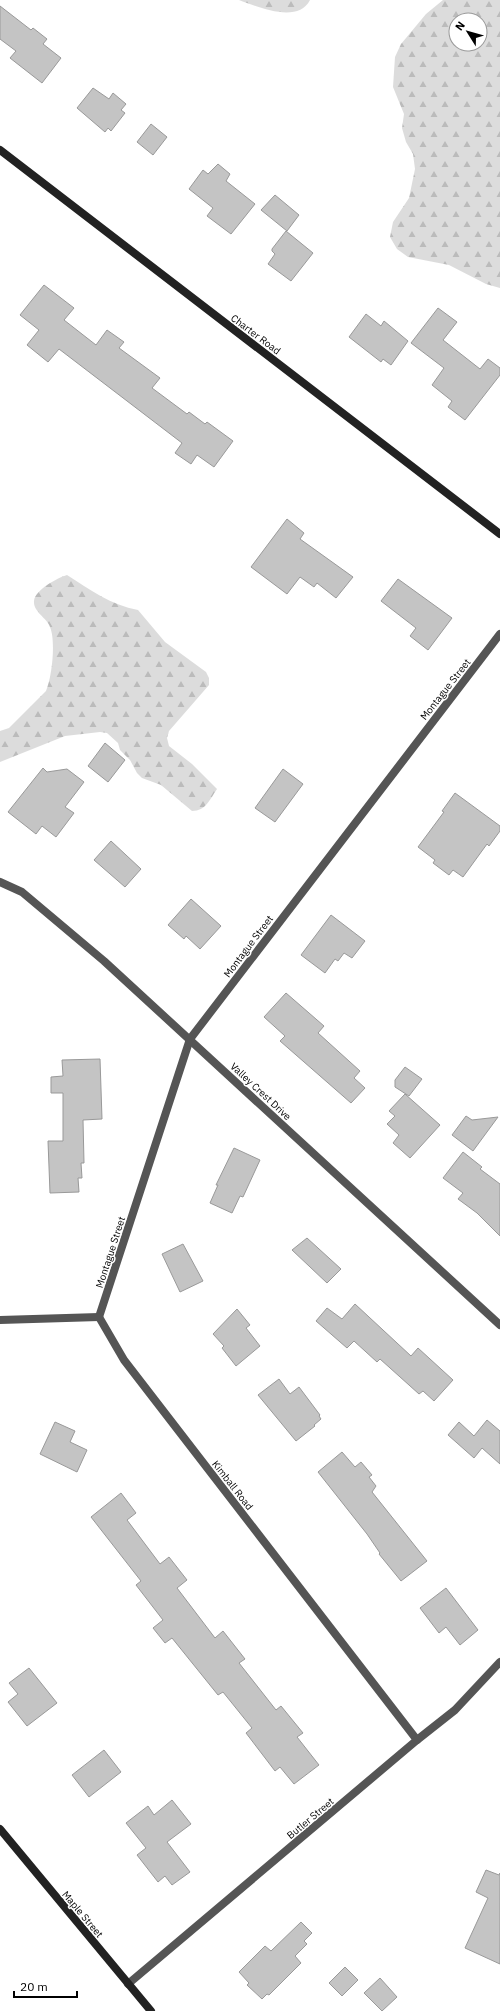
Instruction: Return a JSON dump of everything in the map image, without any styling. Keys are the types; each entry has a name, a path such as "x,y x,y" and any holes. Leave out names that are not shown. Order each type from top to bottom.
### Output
{"street":[{"name":"Charter Road","path":"0,150 500,534"},
{"name":"Montague Street","path":"99,1317 190,1039 500,634"},
{"name":"Valley Crest Drive","path":"0,882 22,892 104,961 500,1325"},
{"path":"0,1320 99,1317"},
{"name":"Kimball Road","path":"99,1317 124,1360 417,1740"},
{"name":"Butler Street","path":"128,1984 417,1740 455,1710 500,1662"},
{"name":"Maple Street","path":"0,1829 151,2011"}],"green space":[{"path":"239,0 310,0 304,7 297,11 277,12"},
{"path":"443,0 500,0 500,288 486,284 449,265 408,257 397,249 390,237 393,222 409,198 415,169 413,154 406,142 402,128 404,114 393,87 395,57 401,44 426,14"},
{"path":"67,575 110,601 138,610 165,642 206,672 209,678 209,685 169,731 167,738 169,746 192,764 217,789 207,804 201,809 192,811 161,785 142,778 137,773 130,760 120,750 118,743 107,733 100,732 65,736 0,762 0,731 9,728 46,691 50,677 53,650 52,633 50,627 34,605 35,597 47,585"}],"building":[{"path":"0,6 31,30 33,28 47,39 43,44 61,58 42,83 10,58 16,51 0,39"},
{"path":"93,88 109,99 113,93 126,104 121,110 125,113 111,131 108,128 105,132 77,108"},
{"path":"151,124 167,137 153,155 137,142"},
{"path":"218,164 230,174 226,181 255,204 231,234 207,216 213,208 189,189 203,170 208,174"},
{"path":"275,195 299,215 287,231 261,210"},
{"path":"286,231 313,253 291,281 268,264 275,254 272,249"},
{"path":"44,285 74,308 64,320 96,345 107,330 124,342 119,348 160,378 152,388 187,414 189,412 205,424 207,422 233,441 214,467 197,455 191,464 175,453 182,443 59,349 48,362 27,345 39,330 20,315"},
{"path":"438,308 457,322 443,340 480,369 488,359 500,368 500,375 465,420 448,407 452,401 432,385 444,368 411,343"},
{"path":"366,314 381,326 384,321 408,341 391,365 383,359 381,362 349,337"},
{"path":"287,519 304,533 300,539 353,577 336,598 317,583 314,587 300,577 287,594 251,567"},
{"path":"398,579 452,618 428,650 410,636 416,628 381,601"},
{"path":"105,743 125,760 108,782 88,766"},
{"path":"43,768 47,772 67,769 84,782 65,807 74,813 56,837 42,826 36,834 8,812"},
{"path":"283,769 303,784 275,822 255,808"},
{"path":"455,793 500,826 500,831 489,846 487,844 463,877 453,870 449,875 433,863 435,860 418,847 444,812 442,811"},
{"path":"111,841 141,869 125,887 94,860"},
{"path":"191,899 221,926 200,949 186,936 184,939 168,925"},
{"path":"331,915 365,941 352,958 344,953 338,961 335,959 325,973 301,955"},
{"path":"286,993 324,1026 318,1033 360,1071 354,1078 365,1088 351,1103 280,1041 285,1036 264,1017"},
{"path":"100,1059 102,1119 83,1120 84,1163 81,1163 82,1178 78,1178 79,1192 50,1193 48,1141 63,1141 63,1093 51,1093 51,1077 63,1076 62,1060"},
{"path":"405,1067 422,1079 409,1096 395,1087 395,1080"},
{"path":"405,1094 440,1125 410,1158 393,1143 399,1135 387,1124 395,1116 389,1111"},
{"path":"466,1116 472,1120 498,1117 473,1151 452,1135"},
{"path":"234,1148 260,1160 243,1197 240,1196 232,1213 210,1203 218,1185 216,1185"},
{"path":"463,1152 482,1167 480,1169 500,1184 500,1236 477,1213 458,1199 463,1193 443,1178"},
{"path":"307,1238 341,1269 327,1283 292,1250"},
{"path":"183,1244 203,1281 180,1292 162,1254"},
{"path":"355,1304 411,1356 418,1348 453,1380 434,1401 423,1391 419,1394 380,1359 377,1362 354,1341 347,1348 316,1321 327,1308 342,1319"},
{"path":"237,1309 250,1325 246,1328 260,1346 236,1366 222,1348 224,1346 213,1334"},
{"path":"279,1379 290,1394 299,1387 320,1415 319,1416 321,1419 314,1425 315,1426 296,1441 258,1395"},
{"path":"487,1420 500,1431 500,1464 482,1448 474,1458 448,1435 459,1422 474,1436"},
{"path":"55,1422 75,1431 70,1442 87,1450 77,1472 40,1454"},
{"path":"342,1452 355,1467 361,1462 372,1475 369,1477 376,1486 372,1492 427,1561 401,1581 379,1554 380,1553 367,1534 318,1472"},
{"path":"121,1493 136,1513 127,1520 160,1564 169,1557 187,1580 177,1588 215,1638 223,1631 245,1659 239,1663 276,1710 281,1706 303,1733 297,1737 319,1765 294,1784 280,1767 275,1771 246,1733 252,1728 223,1692 218,1695 172,1638 165,1643 153,1628 163,1620 136,1585 141,1581 91,1517"},
{"path":"446,1588 478,1630 460,1645 446,1627 439,1633 420,1608"},
{"path":"29,1668 57,1703 27,1726 8,1702 18,1694 9,1683"},
{"path":"104,1750 121,1772 89,1797 72,1775"},
{"path":"172,1800 191,1824 167,1842 190,1872 172,1885 165,1876 158,1882 137,1855 146,1848 126,1823 148,1806 154,1815"},
{"path":"486,1870 499,1875 500,1873 500,1964 465,1948 488,1898 476,1892"},
{"path":"301,1922 312,1933 304,1941 307,1944 295,1956 301,1963 269,1995 267,1994 262,1999 247,1985 249,1983 239,1972 265,1946 271,1951"},
{"path":"345,1967 358,1980 342,1996 329,1983"},
{"path":"380,1978 397,1997 382,2011 364,1993"}]}
